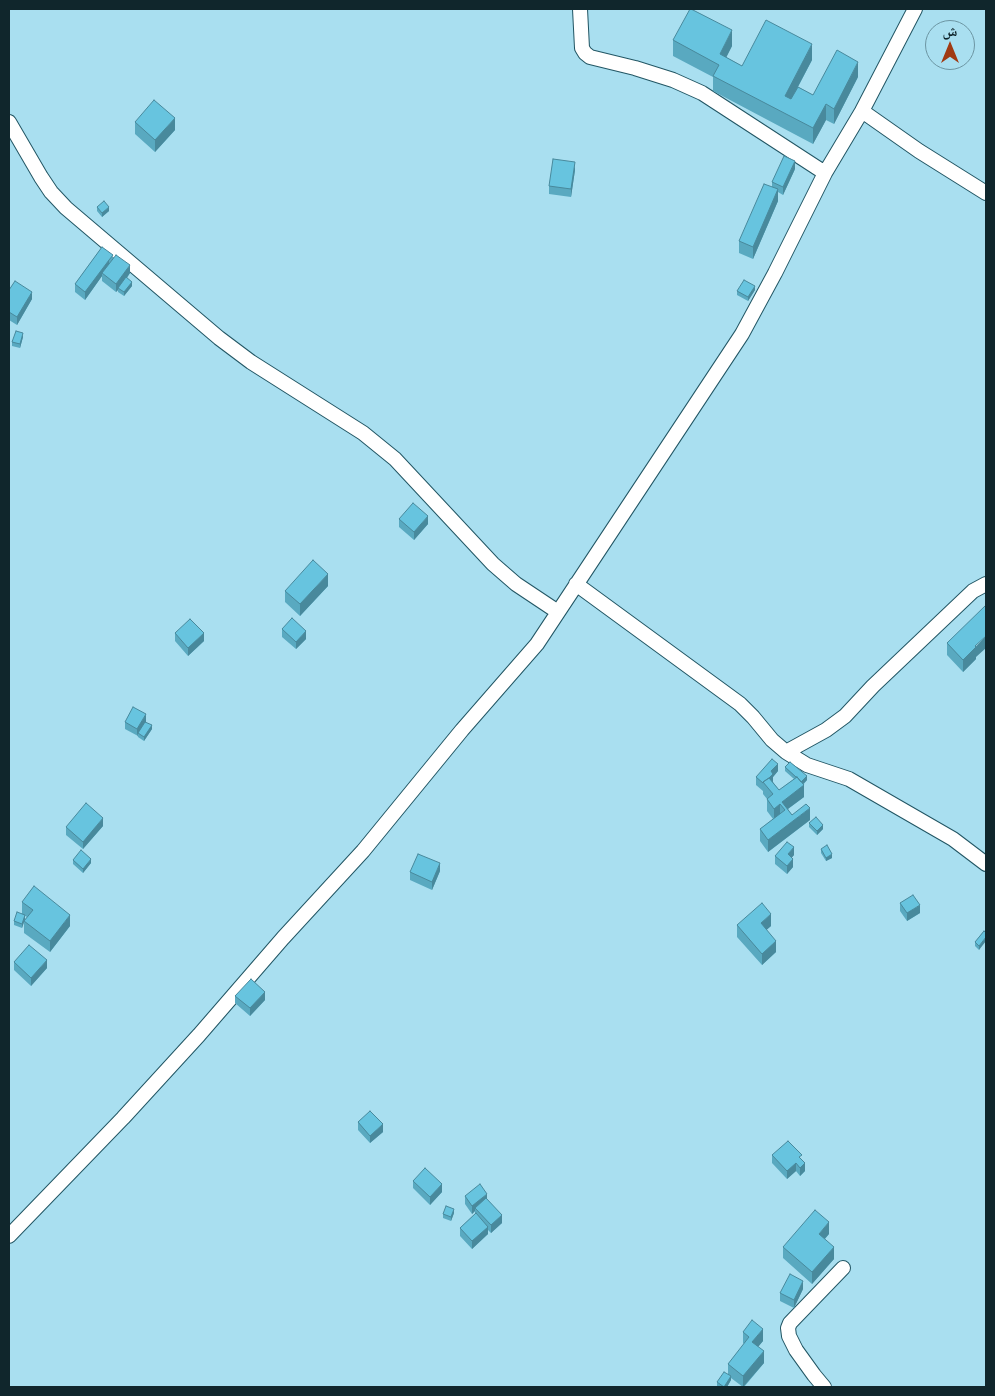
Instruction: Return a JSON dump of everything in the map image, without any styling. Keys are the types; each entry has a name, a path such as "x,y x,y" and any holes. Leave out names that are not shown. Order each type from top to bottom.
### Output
{"street":[{"path":"580,9 582,48 590,57 608,60 649,72 702,93 825,173"},
{"path":"9,1236 123,1118 199,1035 363,850 462,730 537,644 742,334 825,173 862,111 915,9"},
{"path":"862,111 919,151 986,193"},
{"path":"9,122 41,177 66,208 250,362 363,434 395,459 493,564 516,584 558,612"},
{"path":"576,584 740,704 772,740 786,752 807,765 849,779 953,839 986,864"},
{"path":"786,752 826,730 845,716 973,591 986,584"},
{"path":"824,1387 796,1350 789,1336 788,1328 790,1323 843,1268"}],"building":[{"path":"690,9 732,30 720,54 742,66 766,20 812,44 785,96 791,99 798,87 813,95 837,50 858,62 834,109 826,104 813,128 713,76 719,65 673,40"},
{"path":"154,100 175,118 155,140 135,122"},
{"path":"784,156 795,161 783,187 772,182"},
{"path":"553,159 575,162 571,189 549,186"},
{"path":"764,184 778,189 753,247 739,241"},
{"path":"104,201 109,207 102,213 97,207"},
{"path":"102,247 113,255 85,292 75,284"},
{"path":"116,255 130,265 116,284 102,273"},
{"path":"126,277 132,282 124,292 118,288"},
{"path":"744,280 755,286 748,297 737,291"},
{"path":"15,281 32,292 17,317 9,312 9,290"},
{"path":"16,331 23,333 20,344 12,342"},
{"path":"413,503 428,516 414,532 399,519"},
{"path":"313,560 328,574 300,604 285,591"},
{"path":"986,605 986,636 963,660 947,643"},
{"path":"292,618 306,631 296,642 282,629"},
{"path":"190,619 204,633 188,648 175,633"},
{"path":"133,707 146,714 137,729 125,722"},
{"path":"145,722 152,725 144,737 138,733"},
{"path":"772,759 778,764 771,771 773,774 763,783 756,777"},
{"path":"790,762 807,776 801,782 785,767"},
{"path":"797,777 804,785 782,802 792,815 806,804 810,808 768,840 760,829 785,810 780,804 774,809 767,799 773,794 763,782 769,778 779,790"},
{"path":"86,803 103,818 83,842 66,827"},
{"path":"816,817 823,825 817,831 809,823"},
{"path":"787,842 794,847 788,854 793,859 787,866 775,856"},
{"path":"827,845 832,854 826,858 821,849"},
{"path":"81,850 91,859 83,869 73,860"},
{"path":"418,854 440,863 432,882 410,872"},
{"path":"34,886 70,915 50,941 24,921 33,910 22,902"},
{"path":"913,895 920,905 907,913 900,903"},
{"path":"762,903 771,914 761,923 776,941 762,954 737,925"},
{"path":"17,912 25,915 22,924 14,921"},
{"path":"984,931 986,937 979,946 975,942"},
{"path":"29,945 47,960 31,978 14,962"},
{"path":"251,979 265,992 250,1008 235,996"},
{"path":"370,1111 383,1124 370,1136 358,1122"},
{"path":"788,1141 802,1155 799,1157 805,1163 800,1168 796,1163 787,1171 772,1155"},
{"path":"425,1168 442,1184 430,1197 413,1181"},
{"path":"480,1184 487,1194 472,1206 465,1196"},
{"path":"486,1198 502,1215 491,1225 475,1208"},
{"path":"446,1206 454,1209 451,1217 443,1214"},
{"path":"815,1210 829,1222 819,1234 834,1247 812,1272 783,1247"},
{"path":"476,1213 488,1227 472,1241 460,1228"},
{"path":"790,1274 803,1281 794,1300 780,1293"},
{"path":"752,1320 763,1329 752,1342 764,1351 743,1376 728,1364 749,1337 743,1332"},
{"path":"724,1372 731,1376 724,1387 717,1382"}]}
